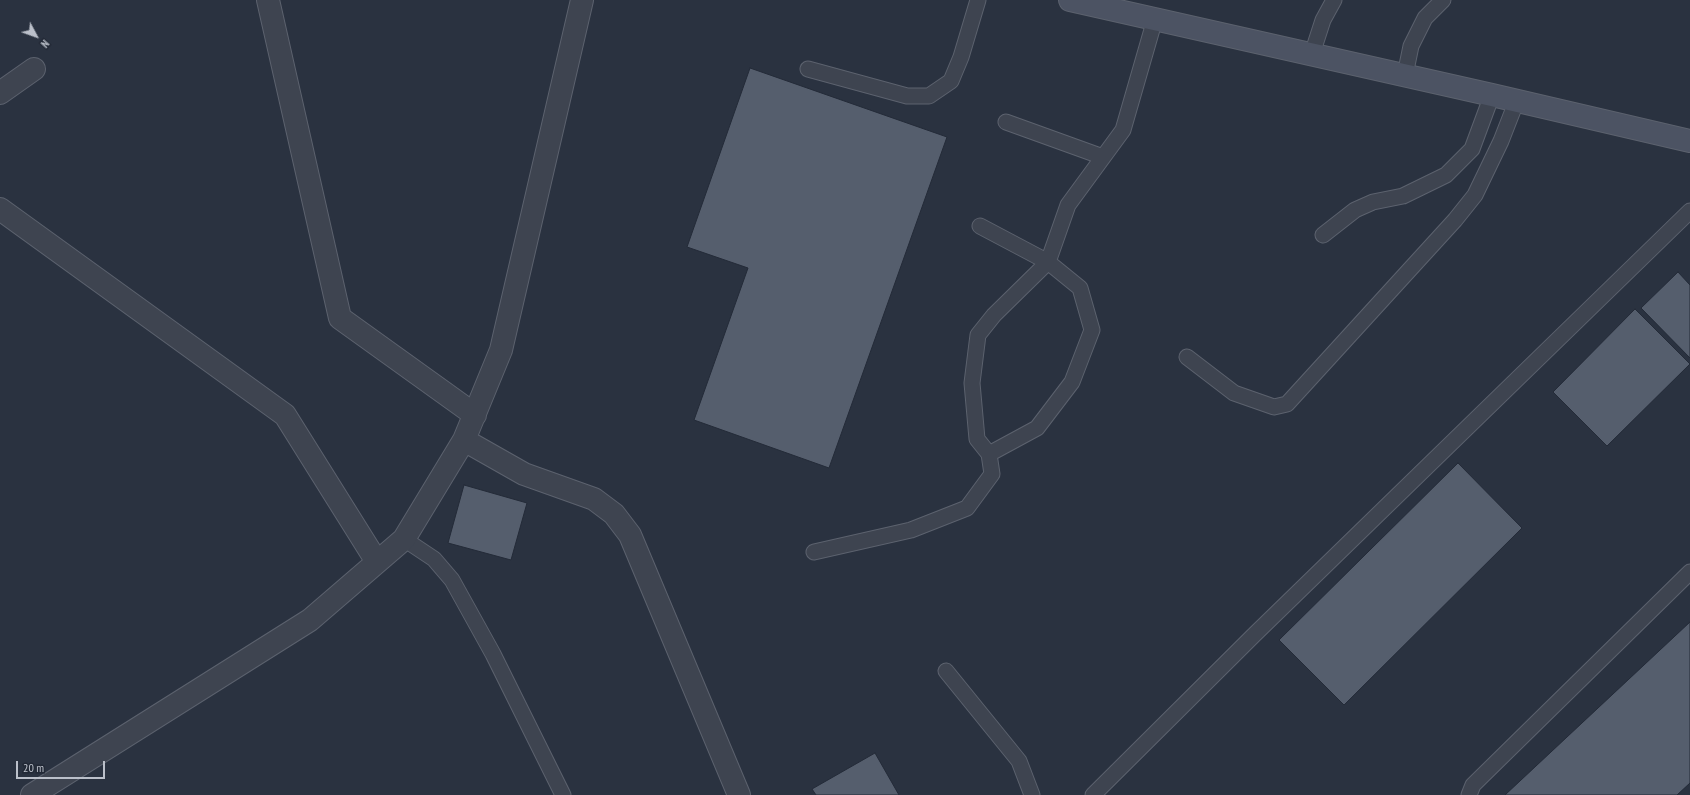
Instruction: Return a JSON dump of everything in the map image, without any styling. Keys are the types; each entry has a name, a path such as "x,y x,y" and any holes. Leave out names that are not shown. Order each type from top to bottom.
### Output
{"street":[{"path":"268,0 340,318 475,415"},
{"path":"32,795 310,620 404,539 464,440 501,350 582,0"},
{"path":"1075,0 1492,94 1690,141"},
{"path":"0,93 34,69"},
{"path":"0,209 285,416 377,562"},
{"path":"464,440 524,474 594,499 614,514 630,535 739,795"}],"lane":[{"path":"808,69 907,96 929,96 950,81 961,57 978,0"},
{"path":"1312,54 1323,20 1334,0"},
{"path":"1405,75 1411,46 1426,18 1442,0"},
{"path":"814,552 911,530 967,508 992,474 990,454 977,439 972,383 978,335 994,315 1048,262 1068,205 1123,130 1156,19"},
{"path":"1323,235 1355,210 1373,202 1404,196 1446,175 1472,149 1492,94"},
{"path":"1187,357 1234,393 1274,406 1287,404 1455,220 1475,194 1501,141 1517,100"},
{"path":"1006,122 1103,157"},
{"path":"1093,795 1255,634 1690,211"},
{"path":"980,226 1048,262 1080,288 1092,330 1072,382 1037,428 990,454"},
{"path":"404,539 434,560 452,580 493,654 564,795"},
{"path":"1468,795 1473,785 1690,572"},
{"path":"946,672 1019,760 1032,795"}],"building":[{"path":"750,68 947,137 829,468 694,420 748,268 687,247"},
{"path":"1678,272 1690,285 1690,358 1641,308"},
{"path":"1635,309 1690,364 1607,446 1553,392"},
{"path":"1458,463 1522,528 1344,705 1279,640"},
{"path":"464,485 527,503 511,560 448,543"},
{"path":"1690,622 1690,783 1677,795 1505,795"},
{"path":"875,753 899,795 816,795 812,789"}]}
